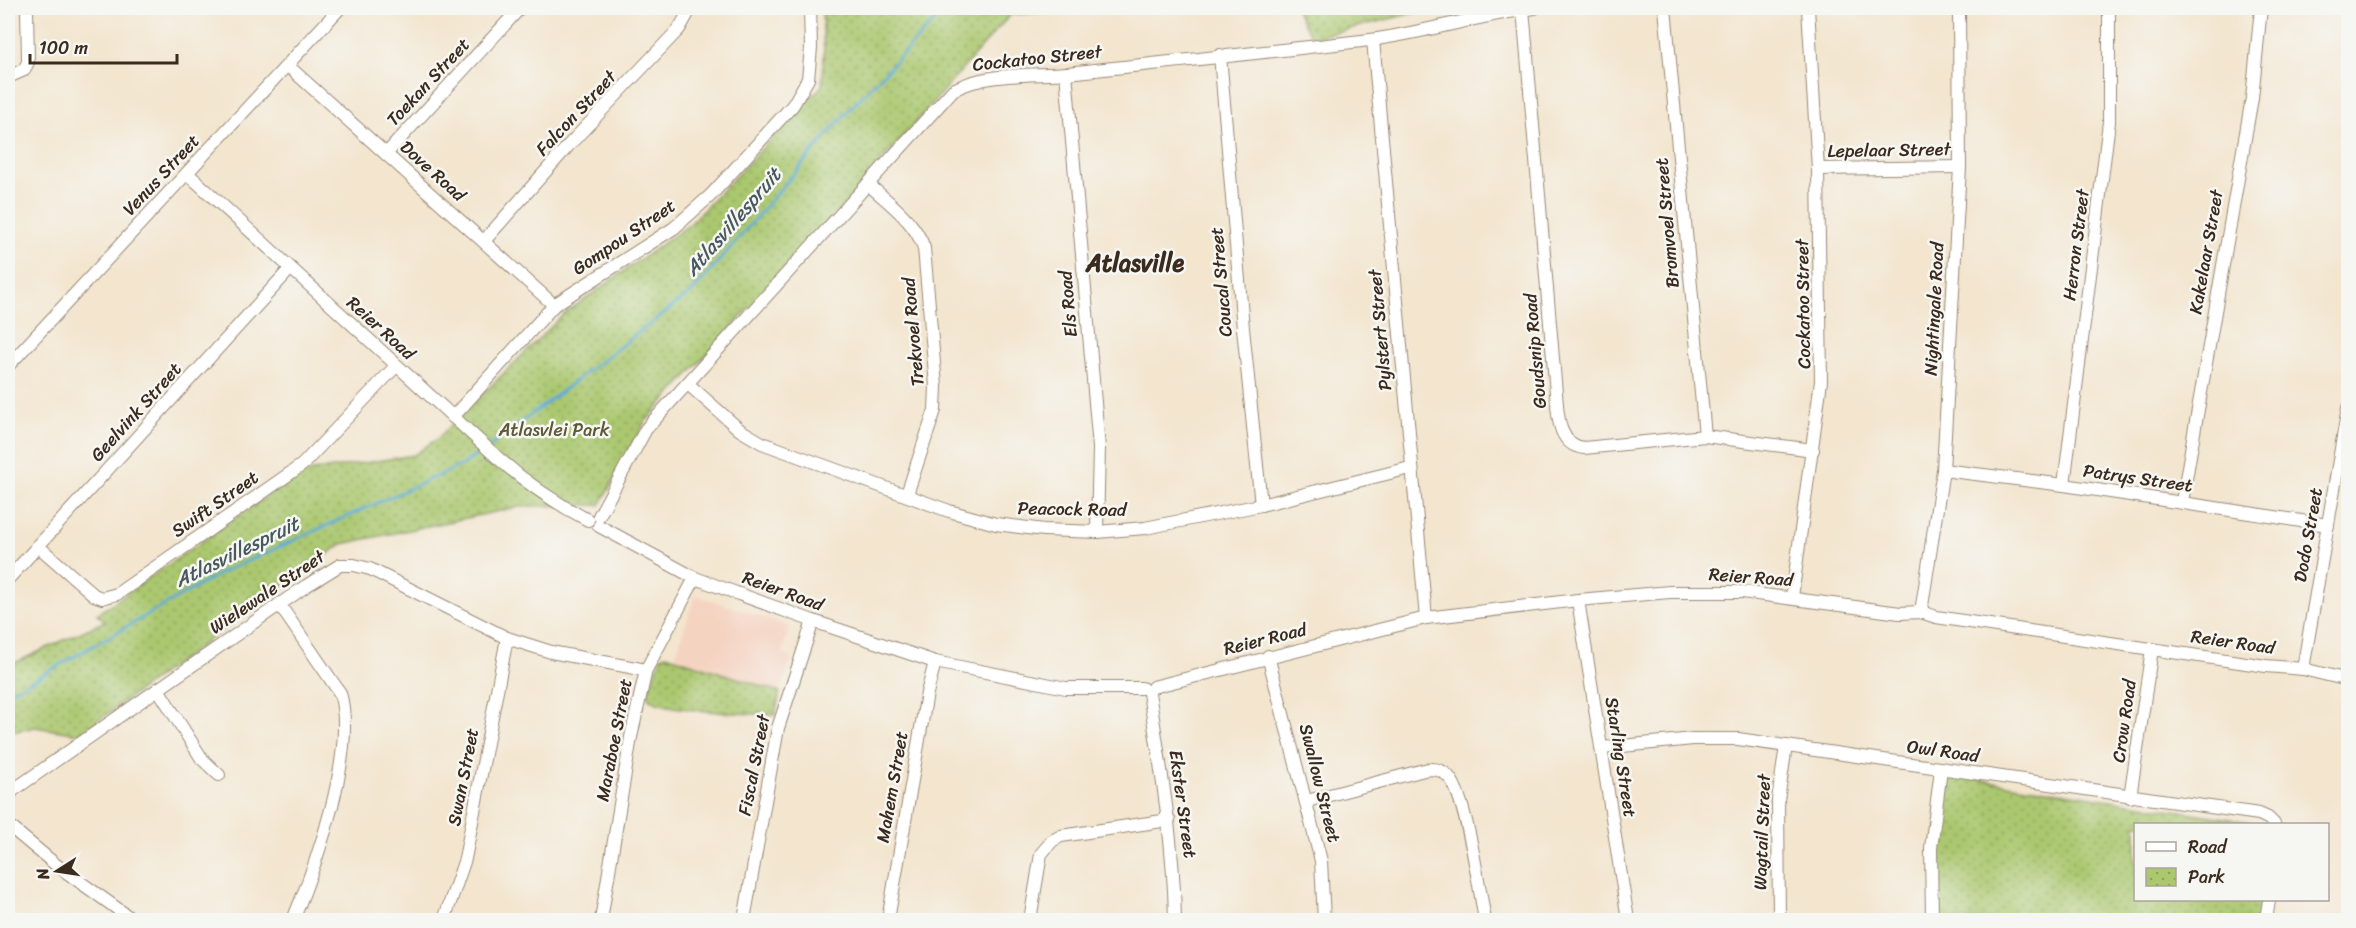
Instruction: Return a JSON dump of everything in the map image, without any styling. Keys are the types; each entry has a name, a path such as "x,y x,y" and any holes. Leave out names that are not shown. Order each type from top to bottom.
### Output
{"street":[{"path":"8,77 24,70 28,62 27,8"},
{"name":"Venus Street","path":"8,366 340,8"},
{"name":"Toekan Street","path":"386,154 520,8"},
{"name":"Falcon Street","path":"484,241 568,146 679,29 691,8"},
{"name":"Gompou Street","path":"453,417 554,305 674,228 711,195 793,105 808,79 811,48 810,8"},
{"name":"Goudsnip Road","path":"1529,8 1561,430 1571,443 1584,448 1705,436 1813,450"},
{"name":"Cockatoo Street","path":"595,521 646,429 953,90 968,82 988,78 1066,73 1373,40 1484,15 1529,8"},
{"name":"Bromvoel Street","path":"1665,8 1705,436"},
{"name":"Cockatoo Street","path":"1791,597 1821,381 1818,169 1808,8"},
{"name":"Nightingale Road","path":"1921,612 1943,470 1960,167 1959,8"},
{"name":"Herron Street","path":"2064,485 2109,122 2109,8"},
{"name":"Kakelaar Street","path":"2182,502 2252,98 2261,8"},
{"name":"Pylstert Street","path":"1373,40 1410,468 1426,618"},
{"name":"Coucal Street","path":"1220,55 1243,328 1261,505"},
{"name":"Dove Road","path":"288,66 554,305"},
{"name":"Els Road","path":"1066,73 1099,448 1097,531"},
{"name":"Lepelaar Street","path":"1818,169 1960,167"},
{"name":"Reier Road","path":"187,173 481,444 531,486 561,506 595,521 695,578 935,662 1066,688 1148,689 1268,656 1426,618 1578,600 1692,592 1742,592 1900,613 1921,612 1936,617 2266,666 2303,669 2349,680"},
{"name":"Trekvoel Road","path":"868,184 910,223 920,235 924,248 936,386 935,410 907,494"},
{"name":"Geelvink Street","path":"8,579 290,269"},
{"name":"Swift Street","path":"38,546 94,595 102,598 117,594 302,465 396,366"},
{"name":"Peacock Road","path":"688,384 740,430 762,443 949,511 996,524 1044,530 1097,531 1145,528 1261,505 1410,468"},
{"name":"Dodo Street","path":"2303,669 2349,408"},
{"name":"Patrys Street","path":"1943,470 2064,485 2328,525"},
{"name":"Wielewale Street","path":"8,799 12,792 158,688 279,604 340,565 354,565 370,569 507,638 551,652 646,669"},
{"name":"Maraboe Street","path":"602,921 631,737 646,669 695,578"},
{"name":"Starling Street","path":"1578,600 1628,921"},
{"path":"279,604 340,693 345,710 345,740 330,815 308,884 293,921"},
{"name":"Fiscal Street","path":"744,921 778,728 813,621"},
{"name":"Swan Street","path":"444,921 465,859 507,638"},
{"name":"Crow Road","path":"2130,797 2152,649"},
{"name":"Swallow Street","path":"1268,656 1321,861 1324,921"},
{"name":"Mahem Street","path":"888,921 927,693 935,662"},
{"path":"158,688 202,759 219,775"},
{"name":"Ekster Street","path":"1148,689 1169,820 1175,921"},
{"name":"Owl Road","path":"1602,748 1693,739 1738,739 2259,814 2272,823"},
{"name":"Wagtail Street","path":"1779,921 1778,800 1786,746"},
{"path":"1307,801 1424,770 1434,769 1444,772 1450,777 1456,790 1474,858 1485,921"},
{"path":"1932,921 1931,848 1941,769"},
{"path":"1030,921 1041,854 1052,841 1061,836 1169,820"},
{"path":"8,825 55,864 133,921"},
{"path":"2266,921 2269,901"}],"shaded area":[{"path":"695,595 790,626 782,653 792,657 780,692 675,658"}],"green space":[{"name":"Atlasvlei Park","path":"822,8 1083,8 1010,15 827,223 645,422 600,505 524,506 342,544 79,734 35,727 8,733 8,666 105,621 97,614 301,473 414,455 438,438 564,314 690,224 822,86 824,54"},
{"path":"1295,8 1434,8 1312,38"},
{"path":"666,655 780,692 775,715 672,707 649,699 648,691 661,657"},
{"path":"1957,776 2257,823 2134,823 2134,901 2263,901 2261,920 1937,920 1935,846 1945,782"}],"waterway":[{"name":"Atlasvillespruit","path":"489,447 693,291 847,112 947,8"},
{"name":"Atlasvillespruit","path":"8,692 223,572 462,465 484,450"}],"district":[{"name":"Atlasville","path":"1135,263"}]}
